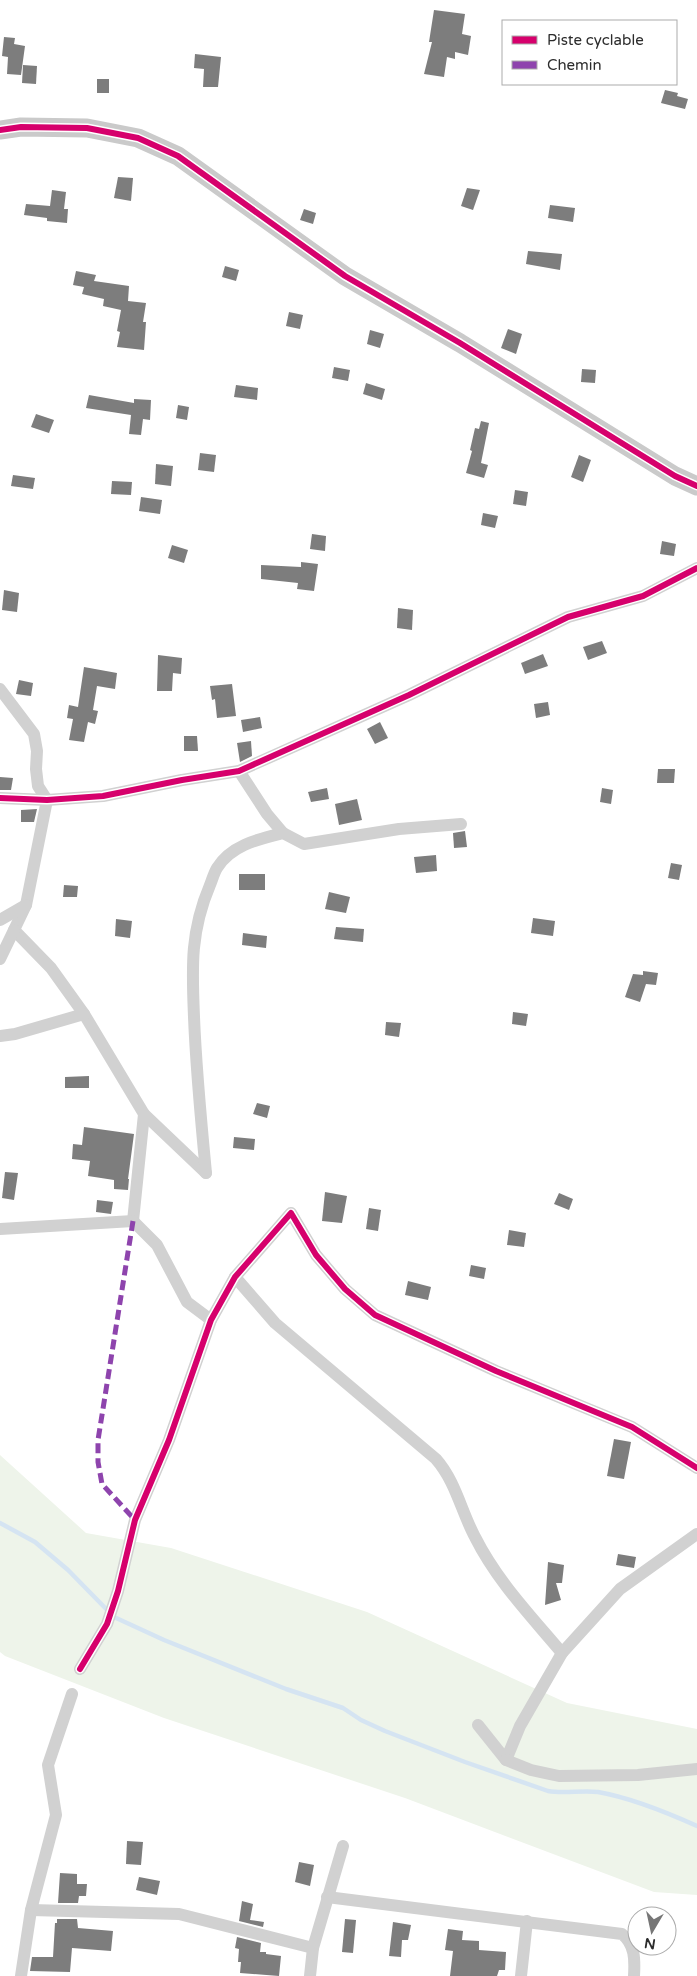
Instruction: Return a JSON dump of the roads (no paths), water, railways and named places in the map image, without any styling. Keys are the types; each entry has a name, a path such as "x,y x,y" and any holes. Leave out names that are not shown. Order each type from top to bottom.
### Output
{"street":[{"path":"0,130 21,127 87,128 138,138 178,156 345,276 460,343 675,476 697,486"},
{"path":"0,798 47,800 103,796 239,771 409,695 568,617 644,596 697,568"},
{"path":"0,689 34,734 38,786 47,800 26,905 0,959"},
{"path":"239,771 267,814 283,833 304,844 399,829 460,824"},
{"path":"14,930 51,968 84,1014 144,1114 206,1173 196,1077 192,957 198,922 205,897 217,868 231,853 251,841 283,833"},
{"path":"0,920 26,905"},
{"path":"0,1036 15,1034 84,1014"},
{"path":"144,1114 133,1221 156,1245 186,1302 211,1320"},
{"path":"80,1670 107,1624 118,1591 135,1520 169,1440 211,1320 235,1277 291,1213 316,1255 345,1289 376,1315 496,1371 632,1427 697,1468"},
{"path":"0,1229 133,1221"},
{"path":"235,1277 275,1323 436,1459 452,1484 475,1537 509,1591 562,1652"},
{"path":"506,1760 520,1726 562,1652 620,1589 697,1534"},
{"path":"21,1976 31,1910 56,1816 48,1765 72,1694"},
{"path":"478,1726 506,1760 531,1770 559,1776 638,1775 697,1769"},
{"path":"310,1976 313,1948 343,1846"},
{"path":"327,1897 622,1934 630,1940 635,1958 634,1976"},
{"path":"31,1910 179,1914 313,1948"},
{"path":"521,1976 527,1921"}],"waterway":[{"path":"0,1523 35,1542 68,1570 114,1617 164,1640 286,1689 343,1708 361,1720 385,1731 548,1791 598,1792 611,1795 649,1806 697,1826"}]}
